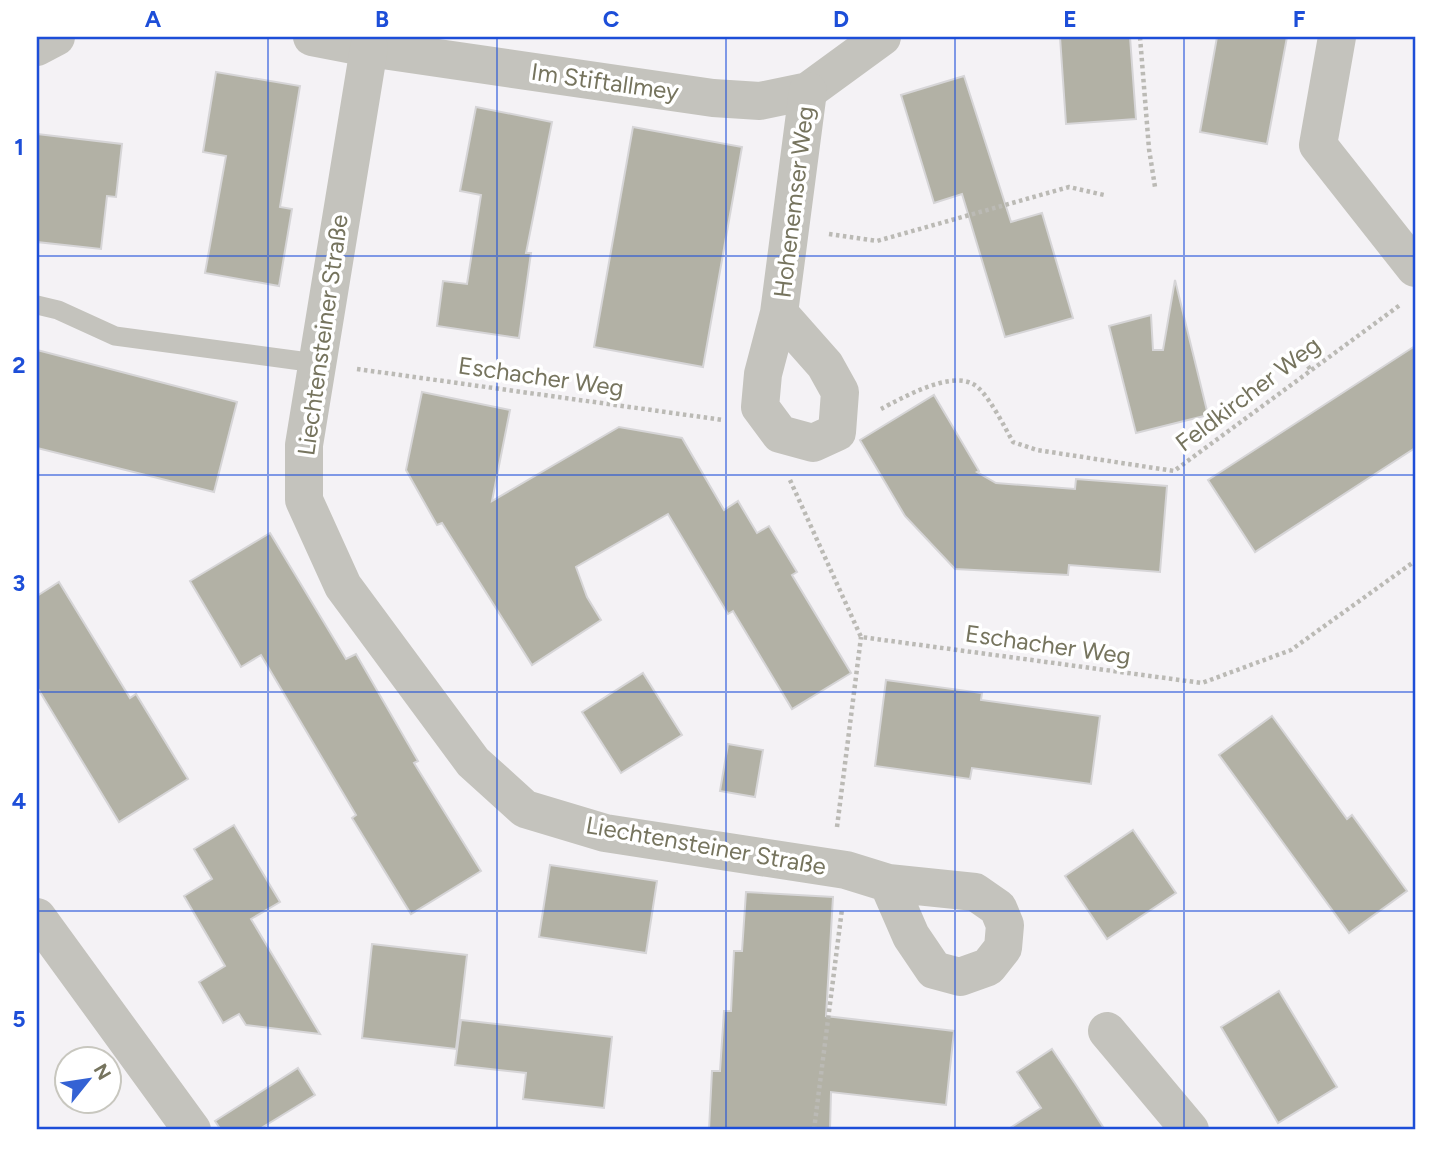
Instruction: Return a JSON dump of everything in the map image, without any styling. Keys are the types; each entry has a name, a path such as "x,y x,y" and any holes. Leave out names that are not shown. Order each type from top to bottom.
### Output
{"street":[{"path":"37,47 56,37"},
{"name":"Im Stiftallmey","path":"312,37 369,48 713,98 760,101 808,91 882,37"},
{"path":"1337,37 1318,145 1410,285"},
{"name":"Liechtensteiner Straße","path":"369,48 304,445 304,500 344,586 473,762 525,808 605,833 839,869 888,883"},
{"name":"Hohenemser Weg","path":"770,421 762,374 779,313 808,91"},
{"name":"Hohenemser Weg","path":"779,313 825,365 840,392 836,432"},
{"path":"770,421 813,443 836,432"},
{"path":"37,917 192,1130"},
{"path":"1107,1031 1190,1130"}],"lane":[{"path":"37,305 58,310 115,336 316,363"}],"path":[{"path":"1140,37 1149,149 1155,187"},
{"path":"877,241 1069,187 1104,195"},
{"name":"Feldkircher Weg","path":"836,432 918,390 953,381 973,383 1013,442 1037,450 1174,471 1310,369 1410,285"},
{"path":"1310,369 1300,355 1312,343"},
{"name":"Eschacher Weg","path":"316,363 723,420 770,421"},
{"path":"770,421 791,484 862,637 814,1130"},
{"name":"Eschacher Weg","path":"862,637 1202,684 1291,650 1415,561"}],"building":[{"path":"1060,37 1130,37 1136,119 1066,124"},
{"path":"1217,37 1287,37 1267,144 1200,132"},
{"path":"216,72 300,86 280,207 292,209 279,286 205,273 226,156 203,152"},
{"path":"964,76 1011,222 1042,213 1073,318 1005,337 962,194 934,203 901,95"},
{"path":"476,107 552,122 526,253 531,253 519,338 437,326 443,281 467,284 481,195 460,191"},
{"path":"633,127 742,147 703,367 594,347"},
{"path":"37,134 122,144 116,197 107,196 101,249 37,242"},
{"path":"1175,280 1208,415 1136,433 1109,326 1151,315 1153,350 1163,350"},
{"path":"1415,346 1415,448 1255,552 1208,480"},
{"path":"37,350 237,402 214,492 37,448"},
{"path":"422,392 510,410 492,501 619,427 682,438 724,510 738,501 757,533 769,526 797,572 792,575 851,673 792,709 733,611 728,614 668,514 576,567 587,597 601,620 532,665 442,523 437,525 406,470"},
{"path":"934,395 979,471 977,472 996,483 1075,489 1076,479 1167,486 1160,572 1069,565 1068,575 955,569 905,516 860,440"},
{"path":"270,533 346,659 356,654 418,761 414,763 481,871 411,914 352,818 356,815 261,655 241,667 190,581"},
{"path":"59,582 130,698 136,694 188,779 119,822 37,687 37,596"},
{"path":"643,673 682,735 621,773 582,712"},
{"path":"886,680 982,693 981,700 1100,716 1091,784 972,768 970,779 875,766"},
{"path":"1272,716 1347,819 1352,815 1407,891 1349,933 1219,755"},
{"path":"728,744 763,750 755,797 720,791"},
{"path":"234,825 280,902 251,919 320,1034 246,1025 239,1014 223,1023 199,982 225,966 184,896 212,879 194,849"},
{"path":"1133,830 1176,893 1107,939 1065,876"},
{"path":"550,865 657,881 646,953 539,937"},
{"path":"746,892 833,897 826,1016 954,1031 946,1105 831,1092 830,1130 709,1130 712,1071 720,1071 724,1011 731,1011 734,951 742,951"},
{"path":"372,944 467,955 456,1049 362,1038"},
{"path":"1279,991 1337,1087 1278,1123 1221,1027"},
{"path":"461,1020 612,1037 604,1108 523,1099 526,1073 455,1065"},
{"path":"1052,1049 1105,1130 1007,1130 1041,1108 1017,1072"},
{"path":"298,1068 315,1095 258,1130 221,1130 215,1121"}]}
